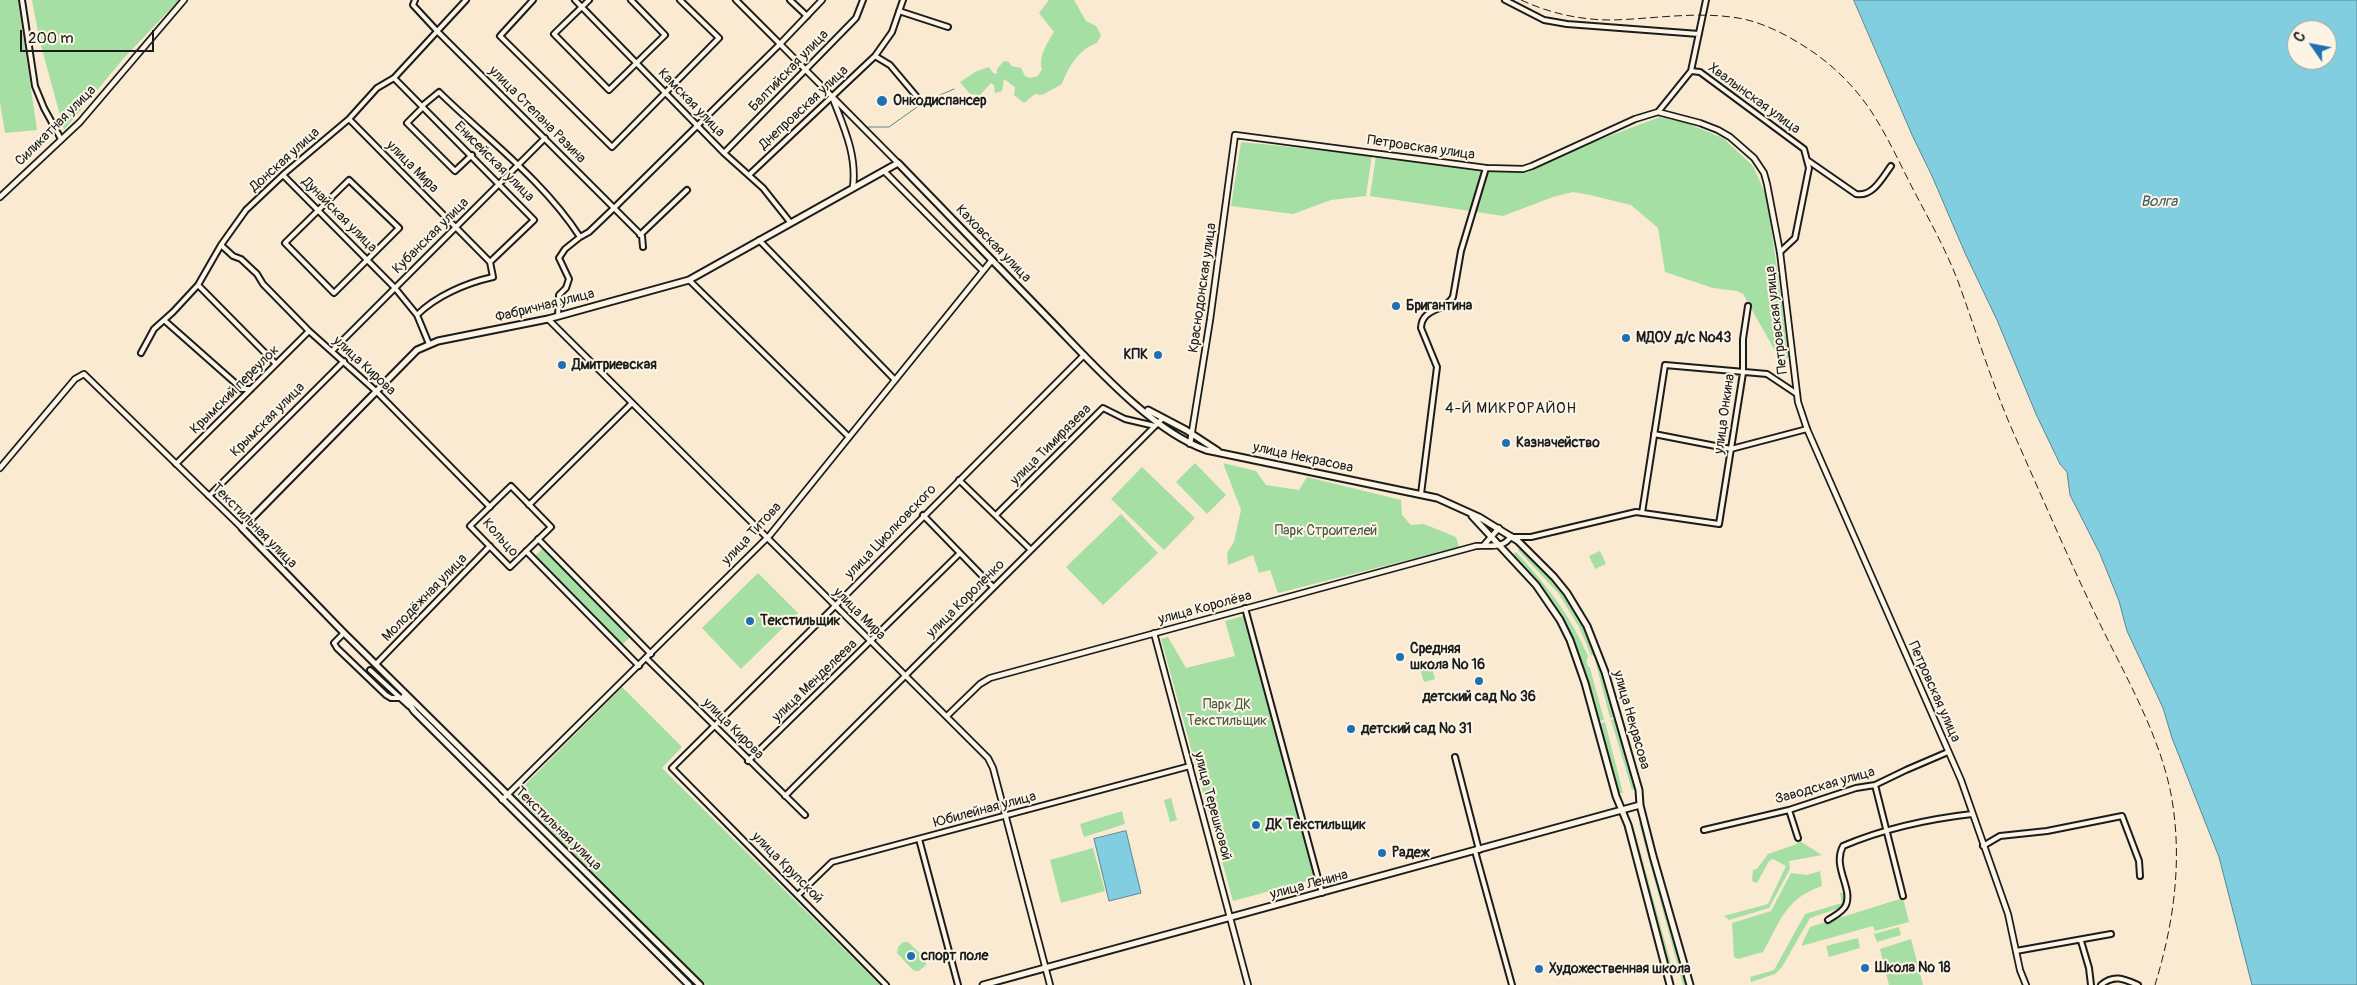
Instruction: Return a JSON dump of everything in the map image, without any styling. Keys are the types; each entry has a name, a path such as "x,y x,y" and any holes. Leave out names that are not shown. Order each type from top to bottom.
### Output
{"main road":[{"name":"Фабричная улица","path":"242,528 417,350 430,344 548,319 689,280 898,163"},
{"name":"Каховская улица","path":"898,163 1108,379 1159,422 1190,444"},
{"name":"Каховская улица","path":"1159,422 1192,434 1223,454"},
{"name":"улица Некрасова","path":"1190,444 1223,454 1421,494 1446,501 1499,528 1522,544 1554,577 1587,626 1605,672 1639,790 1640,805 1690,985"},
{"name":"улица Некрасова","path":"1468,513 1492,536 1548,601 1570,640 1585,683 1616,796 1623,811 1670,985"},
{"name":"Текстильная улица","path":"242,528 400,689 700,985"},
{"name":"Текстильная улица","path":"400,689 411,708 689,985"},
{"name":"улица Ленина","path":"983,985 1640,805"}],"street":[{"path":"22,0 35,86 44,108 61,139"},
{"name":"Силикатная улица","path":"0,197 80,122 184,0"},
{"name":"улица Степана Разина","path":"415,0 413,4 438,32 640,235 643,247"},
{"name":"Донская улица","path":"141,353 154,329 198,285 221,245 246,210 283,175 349,119 377,88 394,78 466,0"},
{"path":"533,0 500,36 612,147 719,38 680,0"},
{"name":"Камская улица","path":"575,0 666,91 724,153 763,188 790,222"},
{"path":"589,0 554,34 609,90 665,35 631,0"},
{"path":"736,0 833,97 851,148 854,166 853,187"},
{"path":"790,0 807,16"},
{"path":"558,316 559,296 566,288 569,279 559,258 565,249 589,232 614,208 822,0"},
{"name":"Балтийская улица","path":"724,153 856,18 863,0"},
{"name":"Днепровская улица","path":"748,175 875,56 892,32 903,0"},
{"path":"1504,0 1544,20 1567,24 1699,34"},
{"path":"1691,71 1697,52 1706,0"},
{"path":"899,11 948,27"},
{"path":"875,56 890,65 917,97"},
{"name":"Хвалынская улица","path":"1658,112 1691,71 1700,72 1804,149 1807,160 1856,194 1864,196 1870,192 1891,166"},
{"name":"Енисейская улица","path":"394,78 534,220 490,262"},
{"name":"Енисейская улица","path":"422,107 439,92 518,164 558,206 580,237"},
{"name":"Каховская улица","path":"833,97 898,163"},
{"path":"422,107 407,123 455,171 472,155"},
{"name":"Петровская улица","path":"1235,135 1486,168 1523,169 1635,119 1658,112 1718,130 1754,158 1764,173 1767,184 1780,252 1797,394 1807,429 1961,780 2008,914 2026,985"},
{"name":"улица Мира","path":"349,119 490,262"},
{"name":"Краснодонская улица","path":"1190,444 1210,320 1235,135"},
{"name":"Кубанская улица","path":"332,351 545,138"},
{"path":"1780,252 1795,238 1809,168 1807,160"},
{"path":"1421,494 1437,367 1421,328 1421,322 1425,315 1449,303 1454,297 1461,251 1486,168"},
{"path":"884,171 983,271"},
{"name":"Дунайская улица","path":"283,175 395,288 417,315 430,344"},
{"path":"349,180 398,228 334,293 285,243 318,211 349,180"},
{"path":"640,235 687,190"},
{"path":"759,240 896,380"},
{"name":"улица Кирова","path":"221,245 233,256 241,259 257,274 263,284 309,331 377,392 490,507"},
{"name":"улица Титова","path":"502,800 767,538 992,260"},
{"path":"417,315 439,297 493,277 490,262"},
{"path":"689,280 849,437"},
{"path":"198,285 276,364"},
{"name":"улица Онкина","path":"1642,513 1719,524 1743,373 1743,340 1748,306"},
{"name":"улица Мира","path":"548,319 631,404 988,758 993,768 1050,985"},
{"path":"164,320 242,389 251,389"},
{"name":"Крымский переулок","path":"176,464 309,331"},
{"name":"улица Циолковского","path":"672,768 1084,355"},
{"name":"Крымская улица","path":"208,496 344,361"},
{"path":"1501,546 1508,543 1510,536 1531,536 1636,512 1642,513 1665,365 1766,374 1797,394"},
{"name":"Текстильная улица","path":"0,468 75,379 84,374 242,528"},
{"path":"529,505 631,404"},
{"name":"улица Тимирязева","path":"996,515 1103,408 1125,419 1159,422"},
{"name":"улица Короленко","path":"785,796 1159,422"},
{"path":"1654,434 1731,449 1807,429"},
{"path":"959,480 1031,550"},
{"name":"Кольцо","path":"510,486 529,505 551,527 510,567 470,526 510,486"},
{"path":"923,515 993,587"},
{"path":"1483,546 1499,528"},
{"path":"538,540 650,654"},
{"name":"Молодёжная улица","path":"376,664 490,546"},
{"name":"улица Королёва","path":"947,716 980,684 990,678 1245,608 1483,546 1501,546"},
{"path":"526,551 639,666"},
{"name":"улица Менделеева","path":"748,761 960,553"},
{"path":"1245,608 1322,893"},
{"path":"344,633 334,643 386,695 390,698 406,698 413,701"},
{"name":"улица Терешковой","path":"1154,633 1248,985"},
{"name":"улица Кирова","path":"646,658 748,761 805,815"},
{"path":"370,670 411,708"},
{"name":"Заводская улица","path":"1704,830 1789,810 1856,788 1875,785 1948,752"},
{"path":"1455,757 1472,818 1477,851 1512,985"},
{"name":"Юбилейная улица","path":"798,895 832,862 1190,766"},
{"name":"улица Крупской","path":"672,768 886,985"},
{"path":"1875,785 1885,832 1904,896"},
{"path":"1789,810 1798,838"},
{"path":"1828,920 1846,906 1848,899 1840,867 1840,850 1843,846 1885,832 1942,817 1972,814"},
{"path":"1983,846 2000,836 2047,831 2122,816 2139,861 2140,876"},
{"path":"919,839 958,985"},
{"path":"2016,951 2081,941 2111,934"},
{"path":"2081,941 2092,985"},
{"path":"2101,985 2112,978 2121,978 2138,985"}],"green space":[{"path":"0,0 18,0 37,130 5,133 0,102"},
{"path":"32,0 179,0 123,59 64,130 40,42"},
{"path":"1049,0 1074,0 1086,21 1096,26 1101,35 1097,43 1075,59 1067,71 1062,84 1042,95 1035,94 1024,103 1014,95 1015,87 1004,79 1002,91 995,93 994,85 991,83 980,95 970,94 960,82 977,71 989,67 993,73 997,74 997,69 1004,61 1009,62 1011,66 1021,68 1025,76 1030,78 1038,76 1042,69 1041,60 1044,50 1054,32 1039,13"},
{"path":"1660,117 1689,124 1723,138 1753,166 1767,197 1789,356 1782,363 1743,294 1737,291 1713,288 1665,272 1658,228 1631,205 1573,192 1553,197 1503,216 1370,196 1376,156 1526,173 1580,147"},
{"path":"1241,142 1372,155 1366,196 1331,200 1293,214 1231,206"},
{"path":"1195,463 1226,495 1207,514 1176,482"},
{"name":"Парк Строителей","path":"1223,463 1256,471 1266,485 1299,490 1307,477 1401,500 1402,515 1411,525 1424,524 1456,537 1459,547 1278,593 1270,570 1259,573 1253,555 1228,565 1227,553 1234,542 1241,510"},
{"path":"1142,467 1195,518 1164,550 1111,499"},
{"path":"1121,514 1158,553 1103,605 1066,567"},
{"path":"1521,547 1556,585 1585,628 1599,660 1616,716 1610,718 1594,656 1591,655 1579,627 1559,594 1518,550"},
{"path":"543,548 630,637 622,645 534,557"},
{"path":"1600,551 1606,564 1595,569 1589,556"},
{"path":"1516,552 1557,601 1581,640 1588,656 1587,664 1590,668 1604,720 1598,721 1576,646 1563,618 1540,586 1512,556"},
{"name":"Текстильщик","path":"758,573 798,613 741,669 702,628"},
{"name":"Парк ДК Текстильщик","path":"1247,615 1318,878 1233,901 1161,639 1168,637 1186,668 1235,656 1225,621"},
{"path":"1431,663 1435,679 1424,682 1419,666"},
{"path":"622,687 682,747 662,768 880,985 706,985 515,795"},
{"path":"1616,718 1636,788 1632,790 1611,720"},
{"path":"1605,722 1623,793 1618,793 1599,724"},
{"path":"1171,798 1177,820 1170,822 1164,800"},
{"path":"1122,811 1125,824 1084,837 1080,824"},
{"path":"1642,822 1686,985 1683,985 1639,823"},
{"path":"1633,825 1673,971 1670,971 1630,826"},
{"path":"1798,840 1822,855 1789,861 1790,869 1769,908 1729,920 1724,916 1768,904 1786,866 1773,859 1769,861 1757,883 1752,881 1753,870 1757,869 1768,854 1797,844"},
{"path":"1093,848 1105,891 1061,903 1050,860"},
{"path":"1820,871 1822,886 1800,897 1792,904 1780,920 1763,952 1738,959 1734,957 1732,923 1771,911 1791,873 1807,875"},
{"path":"1840,893 1843,893 1845,902 1843,907 1810,918 1782,967 1775,974 1751,982 1750,977 1774,970 1805,914 1842,903"},
{"path":"1903,898 1909,922 1875,931 1873,926 1801,946 1810,927"},
{"path":"1899,927 1901,935 1877,942 1874,934"},
{"path":"1858,938 1860,948 1829,957 1826,946"},
{"path":"1911,939 1923,985 1889,985 1880,949"},
{"name":"спорт поле","path":"903,942 908,942 926,959 926,965 919,971 914,971 897,953 898,947"}],"water":[{"name":"Волга","path":"1854,0 2357,0 2357,985 2252,985 2219,857 2172,738 2163,708 2127,631 2119,601 2100,554 2070,495 2067,472 2060,464 2036,414 1997,320 1965,253 1913,137"},
{"path":"1126,831 1141,893 1109,901 1094,839"}],"waterway":[{"path":"868,127 889,127 924,102 954,89"}],"railway":[{"path":"1521,0 1554,12 1588,19 1611,20 1706,15 1738,18 1757,23 1785,35 1819,56 1851,85 1871,111 1889,141 1949,260 2014,434 2077,575 2141,706 2166,772 2175,818 2175,891 2162,962 2155,985"}],"place":[{"name":"Онкодиспансер","path":"882,101"},
{"name":"Бригантина","path":"1396,306"},
{"name":"МДОУ д/с №43","path":"1626,338"},
{"name":"КПК","path":"1158,355"},
{"name":"Дмитриевская","path":"562,365"},
{"name":"Казначейство","path":"1506,443"},
{"name":"Текстильщик","path":"750,621"},
{"name":"Средняя школа № 16","path":"1400,657"},
{"name":"детский сад № 36","path":"1479,681"},
{"name":"детский сад № 31","path":"1351,729"},
{"name":"ДК Текстильщик","path":"1256,825"},
{"name":"Радеж","path":"1382,853"},
{"name":"спорт поле","path":"911,956"},
{"name":"Школа № 18","path":"1865,968"},
{"name":"Художественная школа","path":"1539,969"}],"district":[{"name":"4-Й МИКРОРАЙОН","path":"1511,409"}]}
